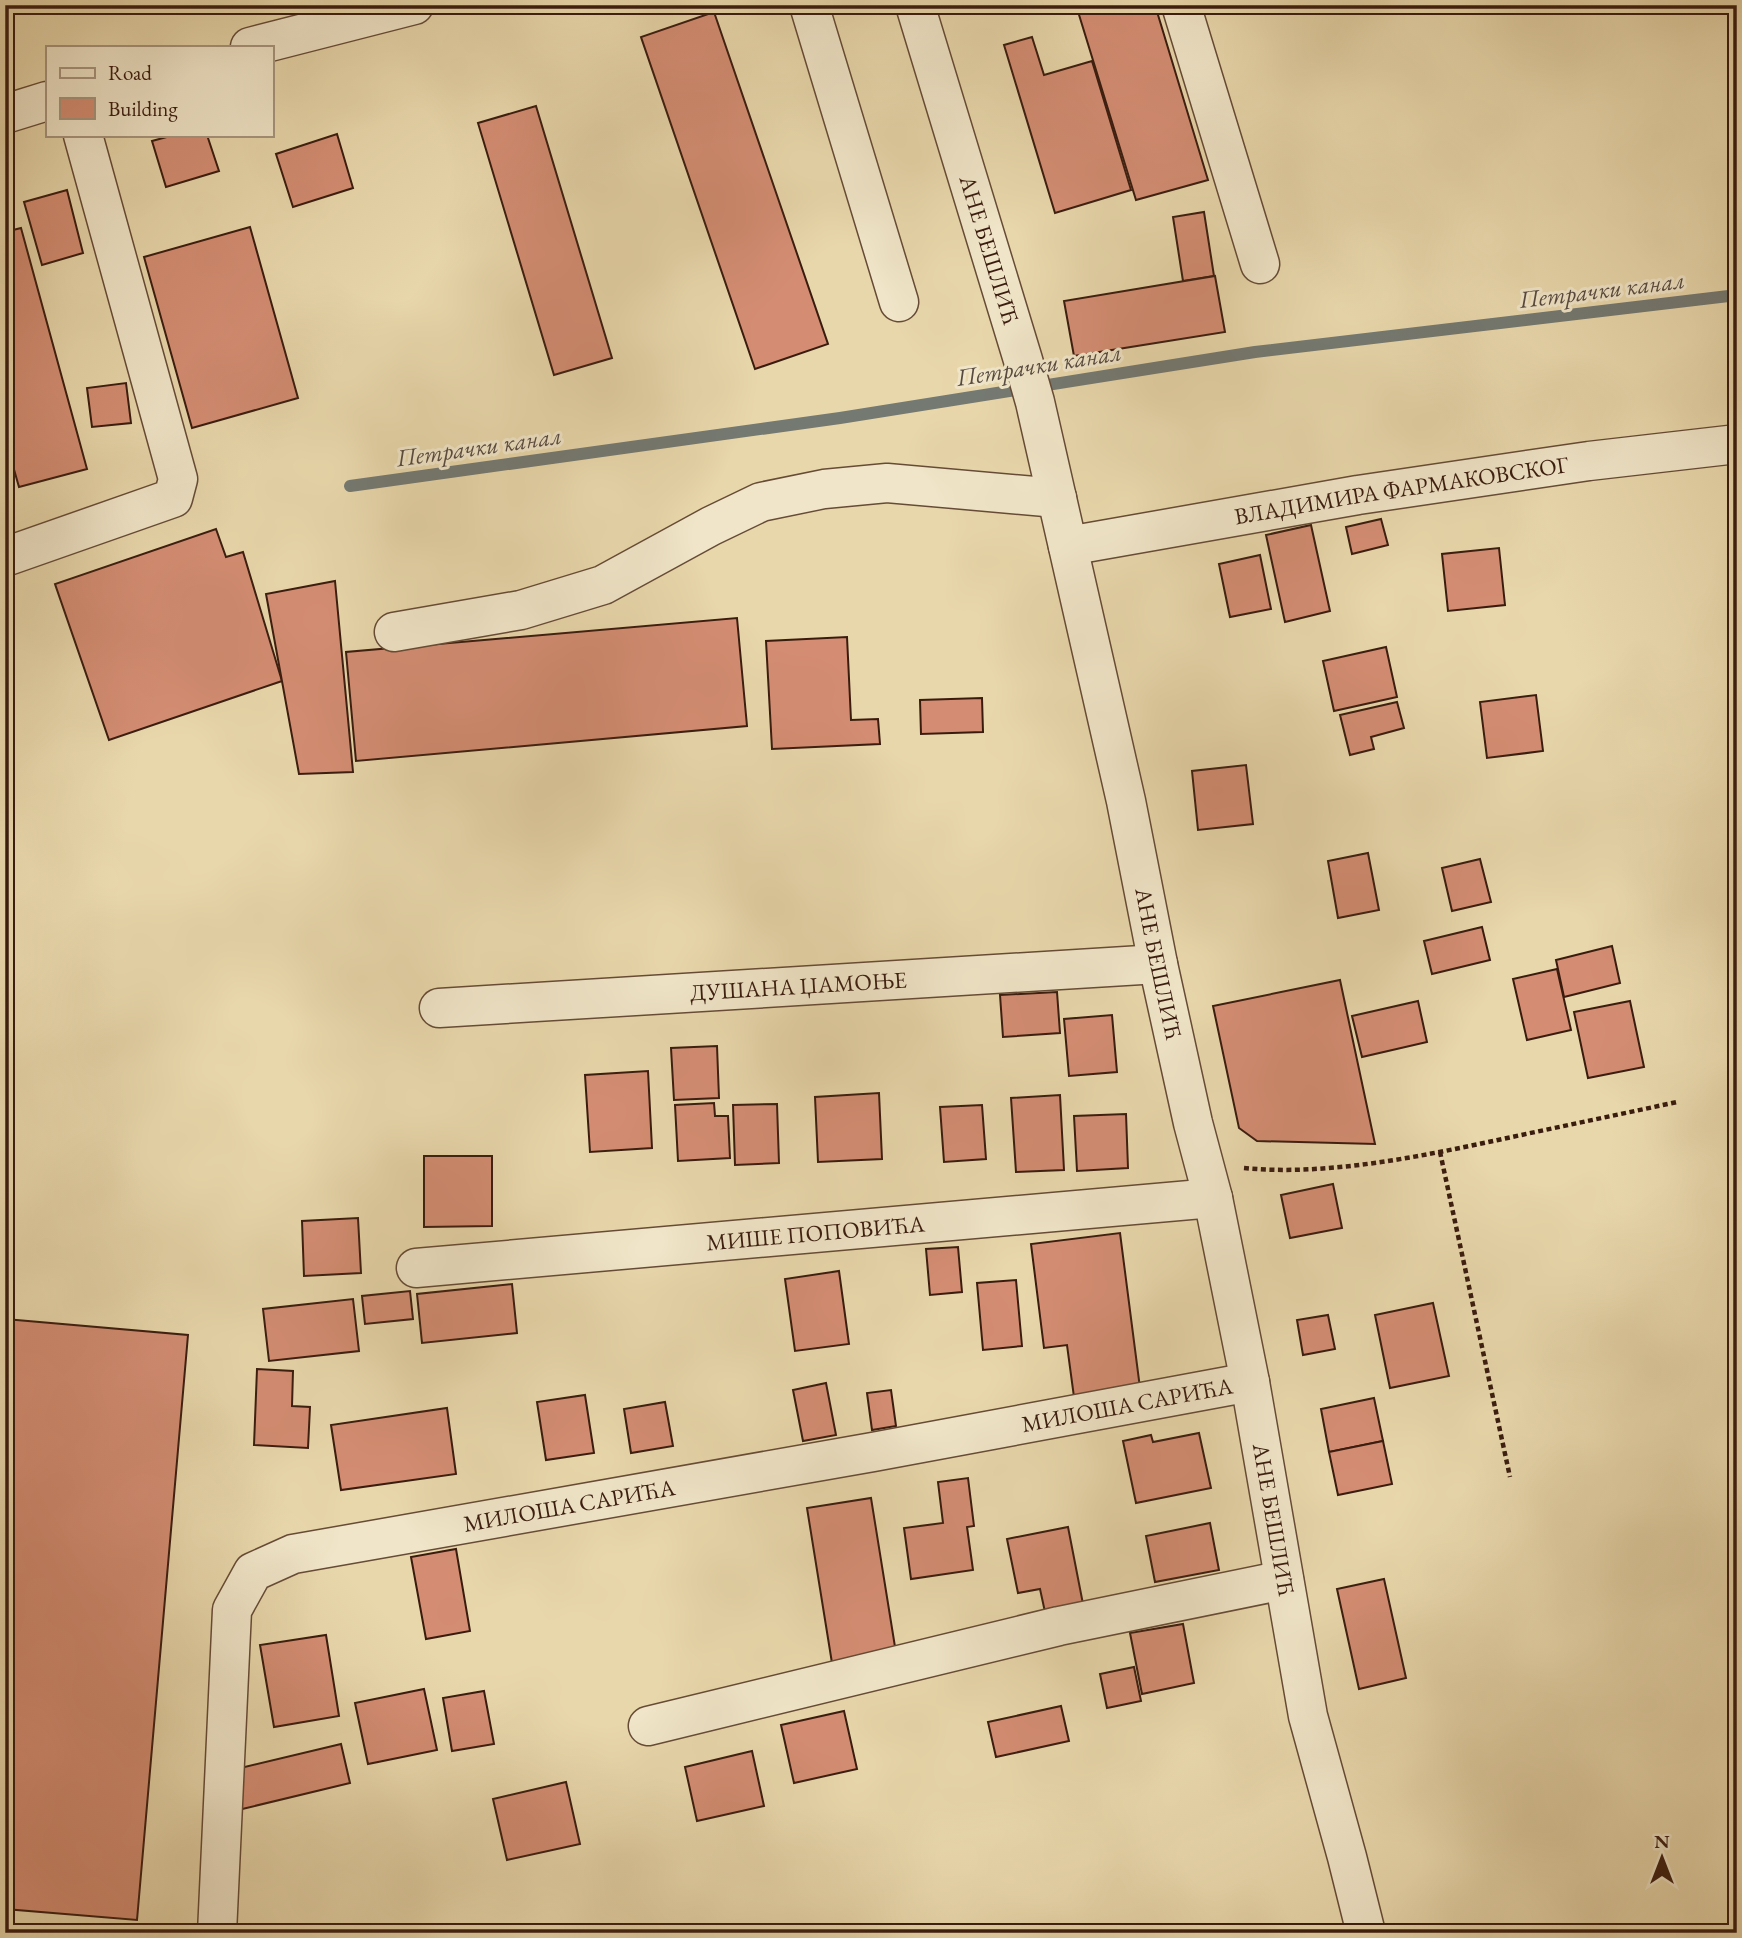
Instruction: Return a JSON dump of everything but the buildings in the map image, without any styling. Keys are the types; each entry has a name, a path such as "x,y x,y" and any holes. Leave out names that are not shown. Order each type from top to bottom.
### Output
{"street":[{"path":"254,46 414,5"},
{"path":"809,5 899,302"},
{"name":"АНЕ БЕШЛИЋ","path":"915,5 1035,402 1126,802 1193,1123 1209,1181 1250,1382 1308,1716 1348,1857 1366,1933"},
{"path":"1181,5 1260,264"},
{"path":"5,114 46,101"},
{"path":"5,557 173,498 178,479 83,136"},
{"name":"ВЛАДИМИРА ФАРМАКОВСКОГ","path":"1068,547 1385,491 1589,461 1737,444"},
{"path":"394,632 521,610 603,585 761,502 824,489 887,483 1057,498"},
{"name":"ДУШАНА ЏАМОЊЕ","path":"439,1008 1158,964"},
{"name":"МИШЕ ПОПОВИЋА","path":"416,1268 1209,1181"},
{"name":"МИЛОША САРИЋА","path":"217,1933 232,1610 253,1572 293,1554 1250,1382"},
{"path":"648,1726 1059,1626 1284,1580"}],"path":[{"path":"1209,1181 1261,1170 1370,1163 1440,1153 1677,1102"},
{"path":"1440,1153 1510,1477"}],"waterway":[{"name":"Петрачки канал","path":"350,486 840,418 1255,352 1737,295"}]}
